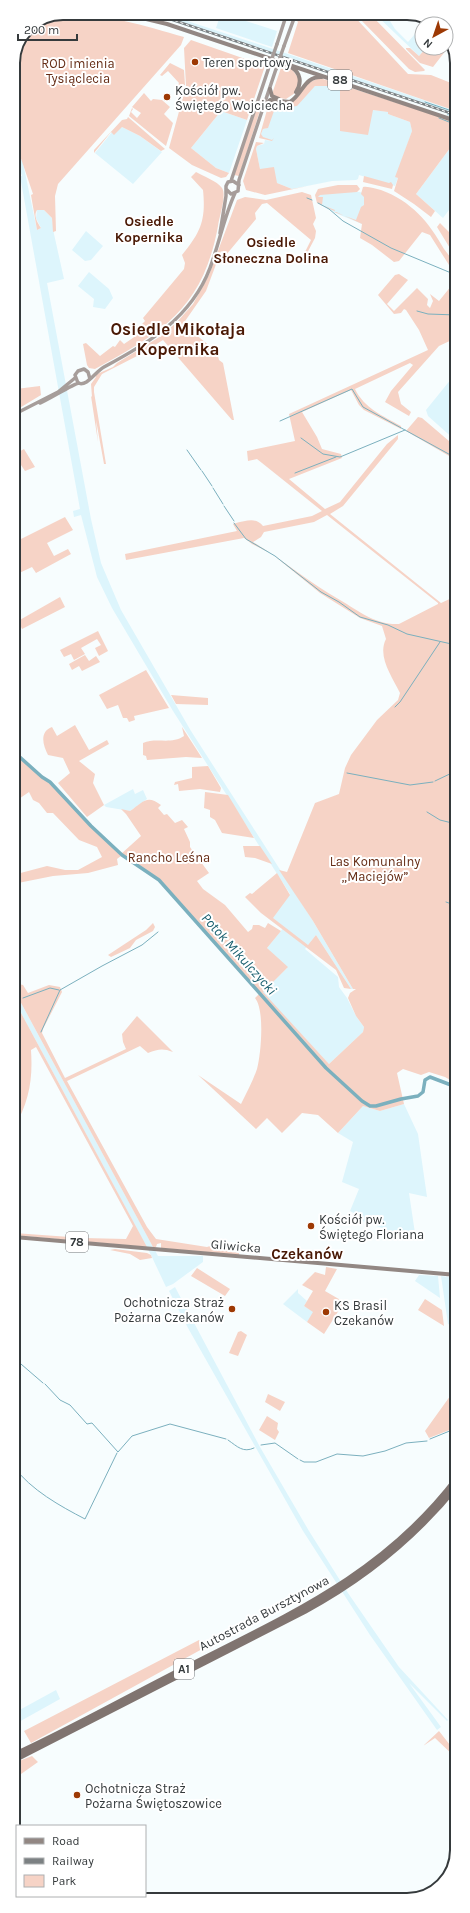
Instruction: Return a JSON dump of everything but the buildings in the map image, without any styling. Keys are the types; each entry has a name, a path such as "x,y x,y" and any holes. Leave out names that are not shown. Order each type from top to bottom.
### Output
{"highway":[{"name":"Autostrada Bursztynowa","path":"348,1583 405,1536 450,1486"},
{"name":"Autostrada Bursztynowa","path":"20,1753 34,1748 335,1591 384,1560 408,1539 450,1494"},
{"name":"Autostrada Bursztynowa","path":"20,1756 27,1751"}],"main road":[{"name":"88","path":"149,20 161,22 450,118"},
{"name":"88","path":"157,20 178,25 450,118"},
{"path":"219,242 227,184 231,181 285,20"},
{"path":"21,411 54,397 75,384 87,383 99,370 151,341 180,316 195,298 204,283 238,191 263,109 293,20"},
{"path":"270,89 272,96 286,100 292,98 299,88 300,79 296,71 282,62"},
{"path":"263,109 270,100 286,102 293,100 304,84 311,79 319,77 329,78"},
{"path":"231,181 236,182 239,185"},
{"path":"226,189 231,194 236,193"},
{"path":"21,411 58,392 75,378 79,370 84,369 88,372 99,370"},
{"path":"88,372 90,378"},
{"path":"75,378 80,384"},
{"name":"Gliwicka","path":"20,1238 450,1274"}],"shaded area":[{"path":"168,20 184,20 285,53 450,109 450,114"},
{"path":"219,20 243,20 277,31 272,47 216,28"},
{"path":"381,20 389,20 395,29 408,42 414,35 414,51"},
{"path":"315,86 340,88 373,110 389,112 388,114 410,122 412,131 396,177 398,178 395,186 359,175 358,179 356,180 332,181 292,189 277,183 260,169 256,149 257,146 264,144 265,140 272,141 262,137 261,134 263,129 267,128 273,111 271,110 272,107 292,108"},
{"path":"221,111 247,120 229,173 216,168 191,148"},
{"path":"122,127 140,136 162,152 133,184 95,153 112,132"},
{"path":"450,148 450,211 449,210 443,218 416,194"},
{"path":"20,156 23,163 37,230 41,228 36,218 37,210 44,210 52,218 64,279 47,283 91,519 101,563 121,610 191,731 313,921 353,989 351,989 316,935 305,949 338,977 339,987 364,1027 363,1032 329,1064 262,992 287,968 267,948 284,927 272,918 290,894 173,711 112,608 97,577 81,515 74,517 73,511 80,509 20,176 22,176 20,170"},
{"path":"352,191 366,193 362,224 335,213 319,203 318,197 320,194"},
{"path":"86,231 103,246 91,260 85,261 72,250"},
{"path":"89,272 109,289 113,298 105,309 93,307 94,299 78,286"},
{"path":"450,380 450,436 428,416 426,410"},
{"path":"133,789 135,794 143,790 147,799 130,811 106,807 104,805"},
{"path":"20,1001 158,1256 203,1256 203,1262 173,1284 166,1287 151,1255 20,1011"},
{"path":"404,1104 418,1134 427,1197 409,1193 416,1240 354,1218 356,1214 350,1211 359,1189 342,1182 353,1142 338,1133 363,1106 380,1111"},
{"path":"419,1275 438,1276 440,1298 415,1281"},
{"path":"441,1276 450,1277 450,1325 448,1324"},
{"path":"175,1287 260,1447 309,1531 348,1593 399,1667 448,1720 447,1721 409,1683 441,1727 437,1730 370,1635 303,1531 188,1328 169,1291"},
{"path":"298,1289 298,1293 307,1301 304,1306 314,1312 307,1322 283,1304"},
{"path":"56,1690 60,1699 20,1721 20,1710"}],"green space":[{"name":"ROD imienia Tysiąclecia","path":"63,20 118,20 184,37 181,45 58,184 55,196 56,231 53,232 52,218 44,210 37,210 36,212 36,219 41,228 37,230 31,195 33,194 20,156 20,63 23,47 27,39 39,27 47,23"},
{"path":"296,20 358,20 408,74 431,75 450,83 450,109 288,53 298,22"},
{"path":"361,20 376,20 425,70 415,72 409,69"},
{"path":"191,40 265,66 247,120 221,111 191,148 216,168 229,173 226,177 221,178 192,165 169,148 186,86 184,48"},
{"path":"410,48 414,52 414,56 442,56 433,67 420,63 406,49"},
{"path":"170,63 184,70 185,85 179,87 179,83 168,71 162,76 160,75"},
{"path":"282,65 291,68 299,79 295,93 286,99 279,98 272,94"},
{"path":"320,78 450,120 450,148 416,194 435,211 431,217 394,191 398,178 395,177 412,131 410,122 388,114 388,112 373,110 368,135 340,131 340,88 315,86 297,106 283,108 272,107 271,110 274,111 268,128 263,129 261,134 263,137 272,140 274,138 272,141 259,138 269,103 289,103 307,83"},
{"path":"144,93 151,101 153,99 162,100 170,107 164,114 173,123 166,146 129,116 132,108 133,109 131,112 137,118 141,113 132,107"},
{"path":"264,98 239,176 234,175 258,104"},
{"path":"128,117 165,149 161,151 140,136 122,127 114,135 111,132 94,153 94,150 122,120 127,119"},
{"path":"256,142 264,143 257,146 256,149 260,169 274,167 277,183 292,189 308,186 265,195 246,190 243,181"},
{"path":"196,172 220,185 224,196 211,254 202,278 190,298 160,329 141,343 119,356 95,369 89,368 87,365 83,344 86,343 100,356 113,346 115,347 120,340 124,344 146,329 142,324 145,321 143,318 184,269 185,263 182,255 198,232 204,210 203,190 191,177"},
{"path":"364,176 389,183 391,182 393,185 392,189 363,182"},
{"path":"338,185 357,185 360,189 357,192 320,195 318,197 323,197 322,205 335,210 334,211 317,203 315,195 318,189"},
{"path":"363,187 381,190 392,195 410,206 425,221 450,257 450,264 449,265 430,235 422,232 399,261 394,262 372,245 360,238 362,224 344,216 356,220 361,207 364,205 364,197 361,194"},
{"path":"302,192 311,195 316,218 313,224 316,231 315,238 305,257 303,256 311,240 267,203 262,204 255,213 256,219 226,255 221,251 206,291 183,324 217,352 219,360 223,363 234,420 232,420 163,340 139,355 102,374 94,387 106,464 104,464 96,420 98,442 91,396 92,397 91,384 96,377 95,375 113,367 161,336 177,322 193,304 209,275 237,200 245,197 266,200"},
{"path":"440,223 450,233 450,248 437,227"},
{"name":"Las Komunalny „Maciejów”","path":"399,274 408,280 387,304 394,311 417,288 428,299 427,305 430,308 433,301 430,294 439,301 450,287 450,341 439,346 398,392 401,404 411,412 409,416 385,402 391,391 413,365 410,363 355,389 363,401 381,415 401,426 401,429 364,410 359,405 351,390 302,412 317,437 322,449 341,454 342,458 289,479 325,509 340,502 387,444 398,435 398,439 343,506 330,514 441,603 450,599 450,1080 429,1072 421,1075 403,1069 397,1073 404,1104 380,1111 363,1106 338,1133 318,1115 302,1113 282,1133 267,1118 256,1129 198,1075 241,1104 257,1069 261,1043 261,1022 258,1004 255,998 260,993 160,879 121,854 141,836 121,809 130,811 145,800 152,800 161,805 158,808 164,815 167,814 175,823 182,820 188,827 184,829 190,842 190,847 209,873 197,881 203,889 225,905 248,932 252,929 253,925 259,925 265,928 268,923 281,931 267,948 288,967 263,992 329,1064 363,1032 364,1027 356,1016 348,998 350,993 356,989 353,989 313,921 279,870 287,872 315,803 339,794 345,768 351,755 377,720 398,700 400,693 384,659 383,652 386,639 382,626 360,618 320,593 274,556 329,593 375,620 390,624 399,624 438,603 327,515 314,522 264,532 261,537 253,542 270,553 244,538 126,560 125,554 237,531 233,524 243,521 257,521 263,526 312,516 322,511 257,459 248,461 247,451 295,441 289,414 428,350 419,330 406,310 404,309 401,313 394,314 378,295 395,275"},
{"path":"40,386 41,395 20,408 20,388"},
{"path":"418,417 422,418 450,442 450,457 406,431"},
{"path":"24,449 35,467 25,471 20,466 20,451"},
{"path":"65,517 73,530 47,543 54,556 68,549 71,554 36,573 32,567 20,573 20,540"},
{"path":"60,597 65,607 22,629 20,620"},
{"path":"98,631 108,651 99,656 95,648 101,645 97,639 81,648 85,654 74,660 71,654 64,657 60,650"},
{"path":"85,655 89,661 96,656 100,662 82,671 79,666 72,670 69,664"},
{"path":"146,670 169,708 134,716 135,720 129,722 127,718 123,718 118,705 107,709 99,695"},
{"path":"171,695 208,698 208,705 176,704"},
{"path":"75,725 89,750 107,740 109,744 79,761 95,774 93,783 104,805 87,817 58,783 70,773 63,758 48,755 43,739 45,732 52,727 57,736"},
{"path":"182,727 202,758 186,757 147,760 146,756 143,755 143,743 148,741 169,741 179,739 184,736"},
{"path":"20,758 50,783 90,826 121,856 117,859 118,865 88,873 53,876 20,883 20,873 47,866 65,870 78,870 102,857 97,847 79,840 53,813 47,813 39,803 33,800 29,792 20,798"},
{"path":"208,766 221,788 220,792 200,789 179,791 178,784 174,785 175,782 192,778 192,767"},
{"path":"205,792 228,795 254,838 222,833 215,820 210,817 210,810 204,808"},
{"path":"243,846 260,846 272,864 255,858 245,857"},
{"path":"277,873 290,895 273,918 308,945 316,935 351,989 344,988 336,970 261,913 245,897 250,893 252,894"},
{"path":"153,923 155,927 153,931 136,940 130,948 111,957 108,955 146,930"},
{"path":"20,984 23,985 28,993 49,985 60,987 62,992 42,1033 65,1078 126,1049 122,1034 137,1016 173,1052 160,1050 148,1053 140,1046 67,1081 147,1227 156,1239 207,1247 219,1243 221,1250 239,1253 239,1255 161,1248 161,1243 157,1244 156,1247 153,1247 20,1001"},
{"path":"20,1011 147,1247 20,1236 20,1233 84,1238 126,1239 133,1226 36,1047 31,1050 29,1091 20,1116"},
{"path":"115,1249 147,1253 151,1255 152,1258 140,1260 130,1254 110,1250"},
{"path":"326,1267 337,1269 325,1291 344,1302 324,1334 307,1322 313,1312 304,1306 313,1291 302,1285 315,1272 325,1275"},
{"path":"197,1268 230,1289 225,1296 191,1276"},
{"path":"425,1299 442,1310 444,1326 418,1310"},
{"path":"241,1331 247,1335 238,1356 229,1353 238,1332"},
{"path":"268,1394 285,1402 280,1411 265,1402"},
{"path":"450,1396 450,1430 429,1438 425,1431"},
{"path":"267,1416 278,1423 277,1429 279,1432 275,1440 259,1430"},
{"path":"199,1640 204,1648 31,1743 24,1731"},
{"path":"439,1731 450,1745 450,1752 435,1738 423,1746"},
{"path":"32,1756 38,1762 20,1775 20,1761"}],"waterway":[{"path":"425,102 449,110"},
{"path":"439,118 450,122"},
{"path":"307,198 312,200"},
{"path":"318,203 329,209 343,221 391,248 450,273"},
{"path":"417,311 428,314 450,315"},
{"path":"280,421 352,389 363,407 450,455"},
{"path":"301,438 323,454 340,457 405,430"},
{"path":"187,450 201,470"},
{"path":"295,473 336,457"},
{"path":"202,471 212,486"},
{"path":"213,488 223,504"},
{"path":"224,506 234,521"},
{"path":"234,523 246,539 275,556 321,592 339,602 360,617 388,625 407,634 450,644"},
{"path":"395,707 400,702 440,642"},
{"name":"Potok Mikulczycki","path":"20,757 42,777 50,782 91,826 122,855 159,880 326,1068 362,1101 370,1106 376,1106 418,1096 423,1092 425,1080 430,1077 450,1085"},
{"path":"347,773 410,785 433,782"},
{"path":"435,781 450,774"},
{"path":"427,812 440,820 450,822"},
{"path":"446,902 450,903"},
{"path":"41,1032 60,990 142,945 158,932"},
{"path":"23,998 50,988 59,990"},
{"path":"20,1363 43,1383"},
{"path":"45,1384 60,1400 70,1405 87,1424 92,1423 118,1452 132,1436 170,1424 226,1439"},
{"path":"430,1439 450,1431"},
{"path":"228,1440 244,1450 254,1448"},
{"path":"300,1460 304,1462 316,1462 337,1454 363,1456 385,1451 406,1443 427,1441"},
{"path":"261,1445 275,1443 298,1459"},
{"path":"20,1474 37,1490 56,1503 85,1519 117,1453"}],"railway":[{"path":"173,20 450,113"}],"place":[{"name":"Teren sportowy","path":"195,62"},
{"name":"Kościół pw. Świętego Wojciecha","path":"167,97"},
{"name":"Kościół pw. Świętego Floriana","path":"311,1226"},
{"name":"Ochotnicza Straż Pożarna Czekanów","path":"232,1309"},
{"name":"KS Brasil Czekanów","path":"326,1312"},
{"name":"Ochotnicza Straż Pożarna Świętoszowice","path":"77,1795"}],"district":[{"name":"Osiedle Kopernika","path":"149,230"},
{"name":"Osiedle Słoneczna Dolina","path":"271,250"},
{"name":"Osiedle Mikołaja Kopernika","path":"178,339"},
{"name":"Czekanów","path":"307,1254"}],"park label":[{"name":"Rancho Leśna","path":"169,857"}]}
